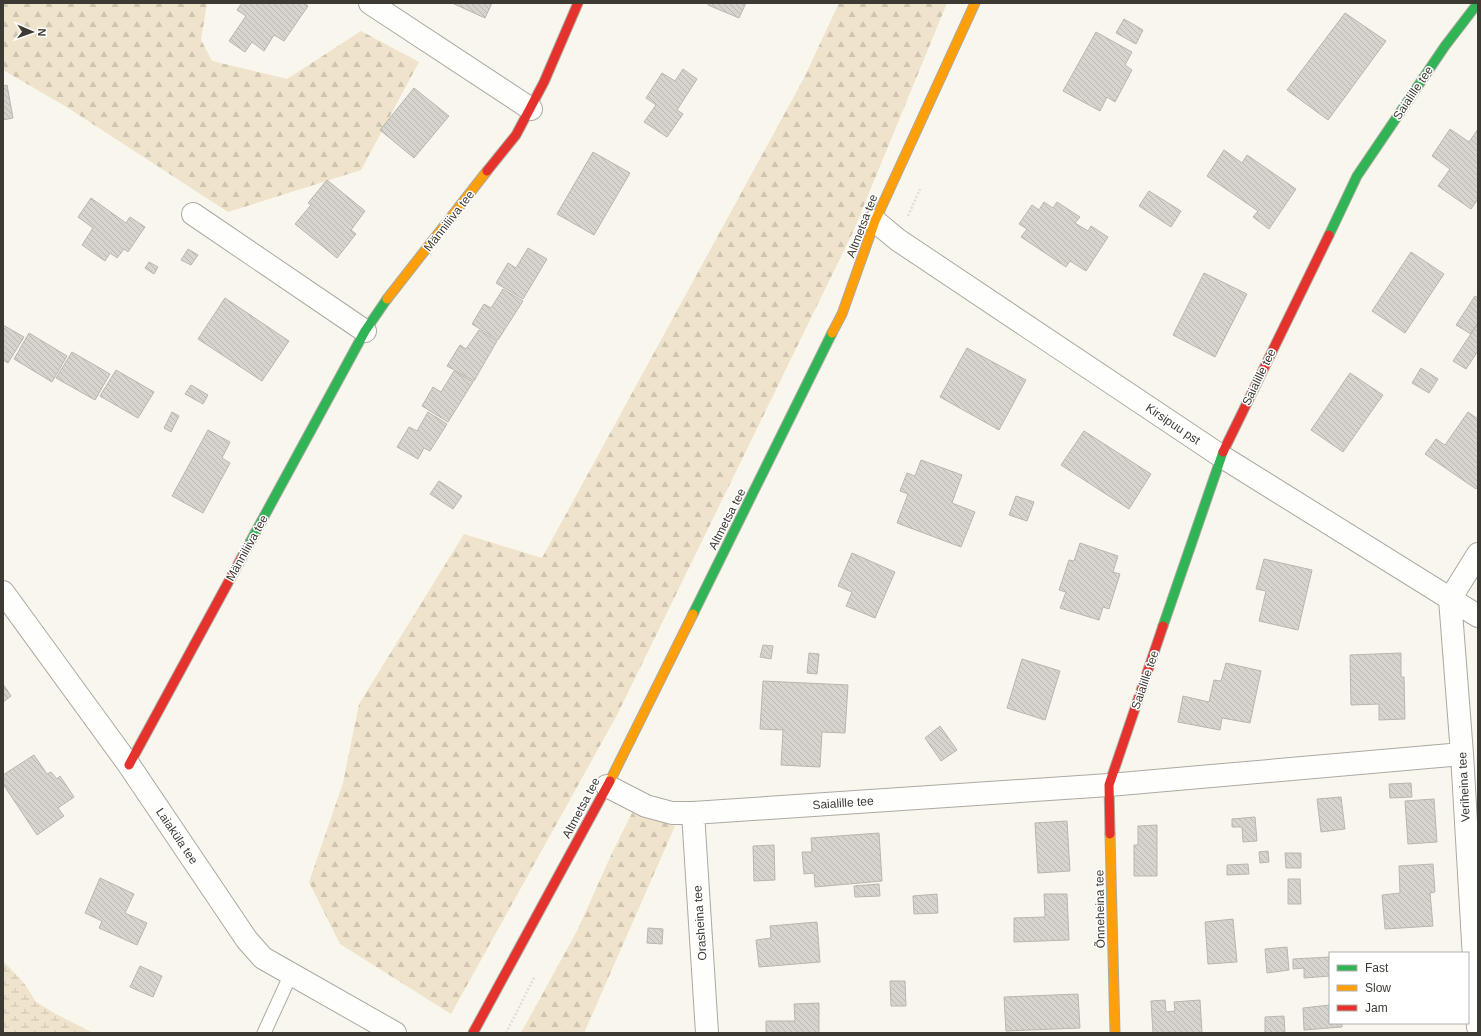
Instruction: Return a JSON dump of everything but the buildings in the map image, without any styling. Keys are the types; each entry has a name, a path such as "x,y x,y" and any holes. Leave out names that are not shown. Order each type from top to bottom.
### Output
{"street":[{"path":"370,3 531,109"},
{"name":"Männiliiva tee","path":"129,765 365,331 396,287 516,135 544,82 578,3"},
{"name":"Altmetsa tee","path":"473,1033 607,786 842,314 875,221 975,3"},
{"name":"Saialille tee","path":"1109,785 1221,456 1357,176 1445,46 1478,3"},
{"path":"193,214 365,331"},
{"name":"Kirsipuu pst","path":"875,221 898,240 1221,456 1478,616"},
{"path":"1450,599 1478,554"},
{"name":"Laiaküla tee","path":"3,592 129,765 247,940 263,958 395,1033"},
{"name":"Veriheina tee","path":"1450,599 1462,754 1478,1027"},
{"name":"Saialille tee","path":"607,786 646,806 672,813 693,813 1109,785 1462,754"},
{"name":"Õnneheina tee","path":"1109,785 1115,1033"},
{"name":"Orasheina tee","path":"693,813 707,1033"}],"lane":[{"path":"264,1033 291,974"}],"green space":[{"path":"3,3 207,3 201,40 212,61 287,79 361,31 419,62 361,170 228,212 65,106 3,70"},
{"path":"839,3 947,3 853,232 617,715 451,1014 340,944 309,882 343,783 359,704 464,534 542,558 804,78"},
{"path":"632,813 675,826 584,1033 521,1033 578,929 612,853"},
{"path":"3,961 24,983 36,1002 93,1033 3,1033"}],"traffic: fast":[{"path":"1329,235 1357,176 1445,46 1478,3"},
{"path":"242,557 365,331 387,299"},
{"path":"693,614 832,333"},
{"path":"1163,626 1223,452"}],"traffic: slow":[{"path":"832,333 842,314 875,221 975,3"},
{"path":"387,299 487,171"},
{"path":"610,781 693,614"},
{"path":"1110,834 1115,1033"}],"traffic: jam":[{"path":"487,171 516,135 544,82 578,3"},
{"path":"1223,452 1329,235"},
{"path":"129,765 242,557"},
{"path":"1110,834 1109,785 1163,626"},
{"path":"473,1033 610,781"}]}
